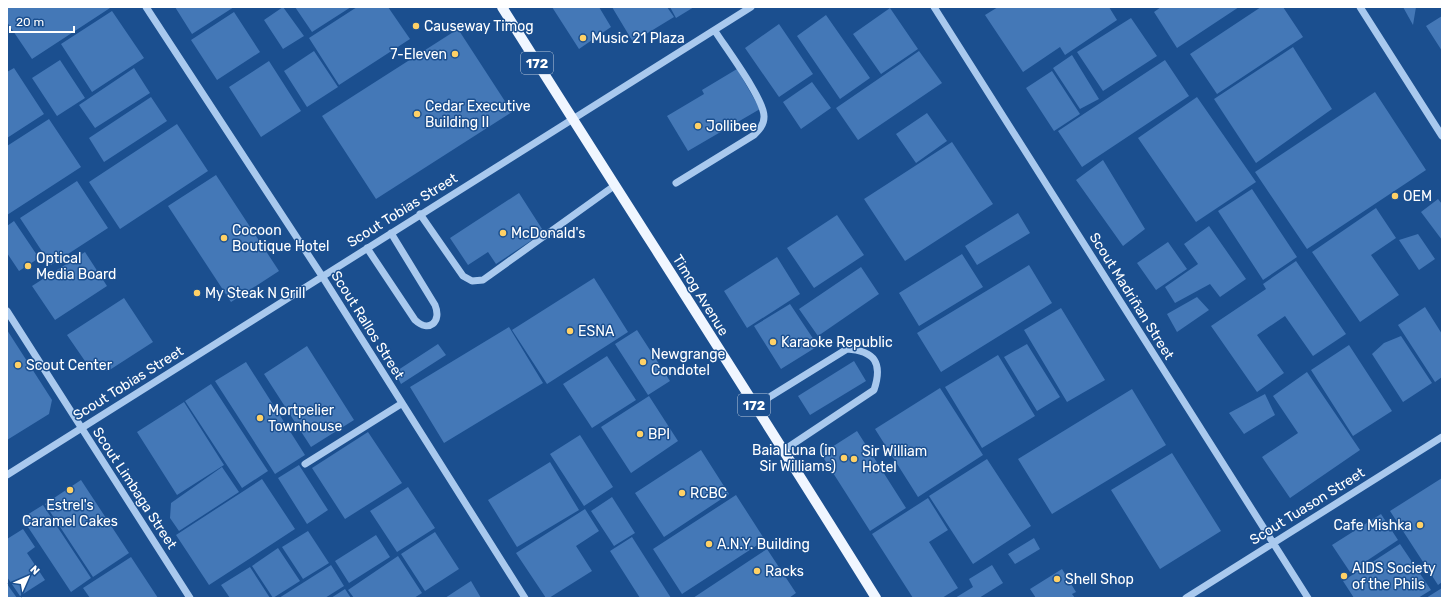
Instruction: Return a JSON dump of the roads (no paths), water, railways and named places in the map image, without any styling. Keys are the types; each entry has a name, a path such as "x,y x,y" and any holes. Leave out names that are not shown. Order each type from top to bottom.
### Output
{"main road":[{"name":"Timog Avenue","path":"502,7 614,186 784,450 876,598"}],"street":[{"name":"Scout Rallos Street","path":"146,7 322,276 401,404 525,598"},
{"name":"Scout Tobias Street","path":"7,475 572,118 752,7"},
{"name":"Scout Madriñan Street","path":"934,7 1308,598"},
{"path":"1360,7 1442,136"},
{"path":"676,183 754,135 762,127 764,116 759,100 715,31"},
{"path":"420,214 462,276 472,281 483,280 614,186"},
{"path":"367,248 415,320 421,325 427,326 433,324 437,318 438,311 391,233"},
{"name":"Scout Limbaga Street","path":"7,311 190,598"},
{"path":"755,406 847,349 863,350 875,360 879,375 874,390 784,450"},
{"path":"305,464 401,404"},
{"name":"Scout Tuason Street","path":"1186,598 1442,436"}],"place":[{"name":"Causeway Timog","path":"416,26"},
{"name":"Music 21 Plaza","path":"583,38"},
{"name":"7-Eleven","path":"455,54"},
{"name":"Cedar Executive Building II","path":"417,114"},
{"name":"Jollibee","path":"698,126"},
{"name":"OEM","path":"1395,196"},
{"name":"McDonald's","path":"503,233"},
{"name":"Cocoon Boutique Hotel","path":"224,238"},
{"name":"Optical Media Board","path":"28,266"},
{"name":"My Steak N Grill","path":"197,293"},
{"name":"ESNA","path":"570,331"},
{"name":"Karaoke Republic","path":"773,342"},
{"name":"Newgrange Condotel","path":"643,362"},
{"name":"Scout Center","path":"18,365"},
{"name":"Mortpelier Townhouse","path":"260,418"},
{"name":"BPI","path":"640,434"},
{"name":"Baia Luna (in Sir Williams)","path":"844,458"},
{"name":"Sir William Hotel","path":"854,459"},
{"name":"Estrel's Caramel Cakes","path":"70,490"},
{"name":"RCBC","path":"682,493"},
{"name":"Cafe Mishka","path":"1420,525"},
{"name":"A.N.Y. Building","path":"709,544"},
{"name":"Racks","path":"757,571"},
{"name":"AIDS Society of the Phils","path":"1344,576"},
{"name":"Shell Shop","path":"1057,579"}]}
